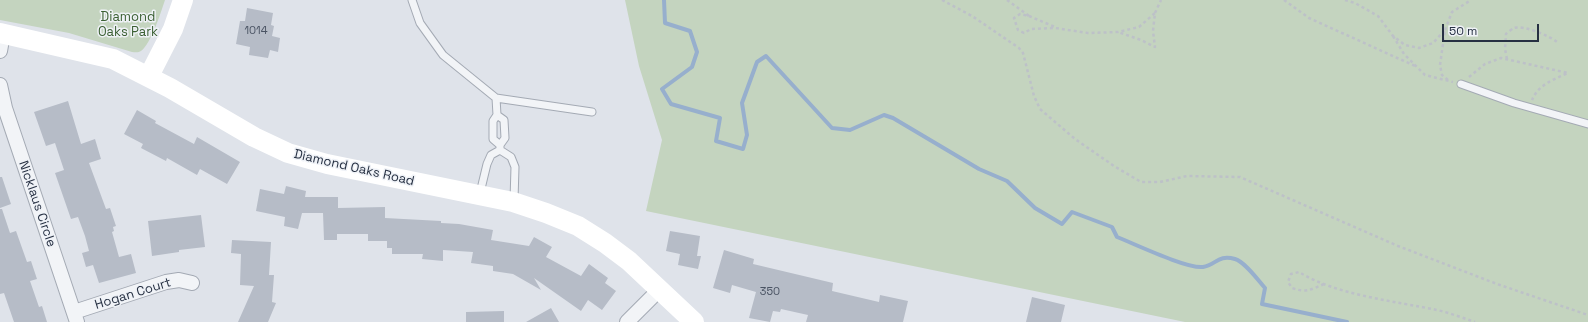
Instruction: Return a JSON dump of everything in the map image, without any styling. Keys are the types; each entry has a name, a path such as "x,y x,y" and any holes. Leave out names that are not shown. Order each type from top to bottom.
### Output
{"street":[{"path":"149,76 173,28 183,0"},
{"name":"Diamond Oaks Road","path":"1,39 113,59 149,76 254,137 288,153 327,164 513,202 578,226 605,243 629,262 694,322"},
{"name":"Nicklaus Circle","path":"0,85 5,108 76,317"},
{"name":"Hogan Court","path":"76,317 166,282 179,280 192,283"},
{"path":"627,322 660,289"}],"lane":[{"path":"412,0 420,23 442,55 496,98 592,112"},
{"path":"1461,84 1528,108 1588,124"},
{"path":"496,98 497,115 493,121 493,139 511,157 515,167 513,202"},
{"path":"480,196 487,164 491,155 500,147 505,138 504,120 497,115"}],"path":[{"path":"942,0 972,16 1015,45 1023,53 1034,96 1040,108 1075,139 1114,166 1141,182 1160,182 1187,176 1240,177 1412,251 1497,284 1588,315"},
{"path":"1007,0 1029,16 1055,28"},
{"path":"1029,16 1020,14 1014,18 1018,30 1024,33 1030,29 1055,28 1088,32 1118,32 1139,27 1155,12 1161,0"},
{"path":"1284,0 1309,18 1416,67"},
{"path":"1345,0 1355,3 1378,16 1404,54 1425,75 1461,84 1485,64 1501,58 1568,73 1544,84 1535,92 1528,108"},
{"path":"1449,82 1442,75 1440,65 1445,30 1452,12 1471,0"},
{"path":"1118,32 1141,40 1155,47 1153,31 1155,12"},
{"path":"1507,59 1505,49 1506,34 1514,28 1526,28 1552,38 1557,42"},
{"path":"1393,36 1405,45 1419,48 1433,42 1445,30"},
{"path":"1324,284 1302,292 1292,288 1288,282 1291,274 1299,272 1336,288 1385,300 1439,310 1475,322"}],"green space":[{"name":"Diamond Oaks Park","path":"0,0 165,0 155,27 145,47 139,52 132,52 69,33 0,20"},
{"path":"625,0 1588,0 1588,322 1185,322 646,211 662,140 639,66"}],"building":[{"path":"247,8 273,13 271,25 274,26 272,36 280,38 278,52 270,50 268,58 249,55 250,47 236,44 240,21 245,21"},
{"path":"68,101 81,144 95,139 101,159 89,163 106,209 110,208 116,226 113,227 114,231 112,232 119,257 131,254 136,273 99,283 93,265 86,267 82,253 89,251 85,236 78,217 71,219 55,173 64,170 55,143 46,146 34,112"},
{"path":"137,110 156,121 155,123 194,144 197,137 240,162 227,184 200,169 197,175 167,158 166,161 141,148 143,144 124,134"},
{"path":"0,177 2,177 11,204 0,208"},
{"path":"286,186 306,191 305,197 338,197 338,208 385,207 385,218 441,221 441,223 459,224 493,230 491,240 529,246 534,237 552,247 546,257 581,276 589,264 608,278 605,283 616,291 602,310 588,300 581,311 534,278 541,290 513,274 493,271 493,266 471,263 473,252 443,250 443,261 422,259 423,254 392,254 392,248 387,248 387,241 368,241 368,234 337,234 337,240 324,240 323,213 302,213 298,229 284,226 285,217 256,211 260,189 284,194"},
{"path":"0,209 2,209 10,233 16,231 27,262 31,261 37,279 30,281 39,307 42,306 47,322 14,322 4,293 0,294"},
{"path":"201,215 205,247 179,250 179,252 152,256 148,221"},
{"path":"670,231 700,236 697,256 701,256 698,269 678,265 680,254 666,251"},
{"path":"232,240 271,242 269,275 274,275 272,302 276,303 268,322 238,322 254,286 240,285 241,254 231,253"},
{"path":"724,250 754,259 753,264 833,283 832,291 879,302 880,295 908,301 903,322 806,322 808,315 781,309 780,312 773,311 770,322 749,318 756,292 732,285 730,293 713,288"},
{"path":"1032,297 1065,305 1061,322 1026,322"},
{"path":"551,308 559,322 526,322"},
{"path":"504,311 504,322 466,322 466,312"}],"waterway":[{"path":"664,0 665,23 690,31 697,52 692,67 662,89 671,104 720,118 716,141 743,149 747,135 742,103 757,62 766,56 832,128 850,130 884,115 893,118 979,169 1007,181 1035,208 1062,224 1072,212 1112,227 1117,237 1195,267 1207,266 1225,258 1235,259 1247,267 1265,288 1262,304 1347,322"}]}
